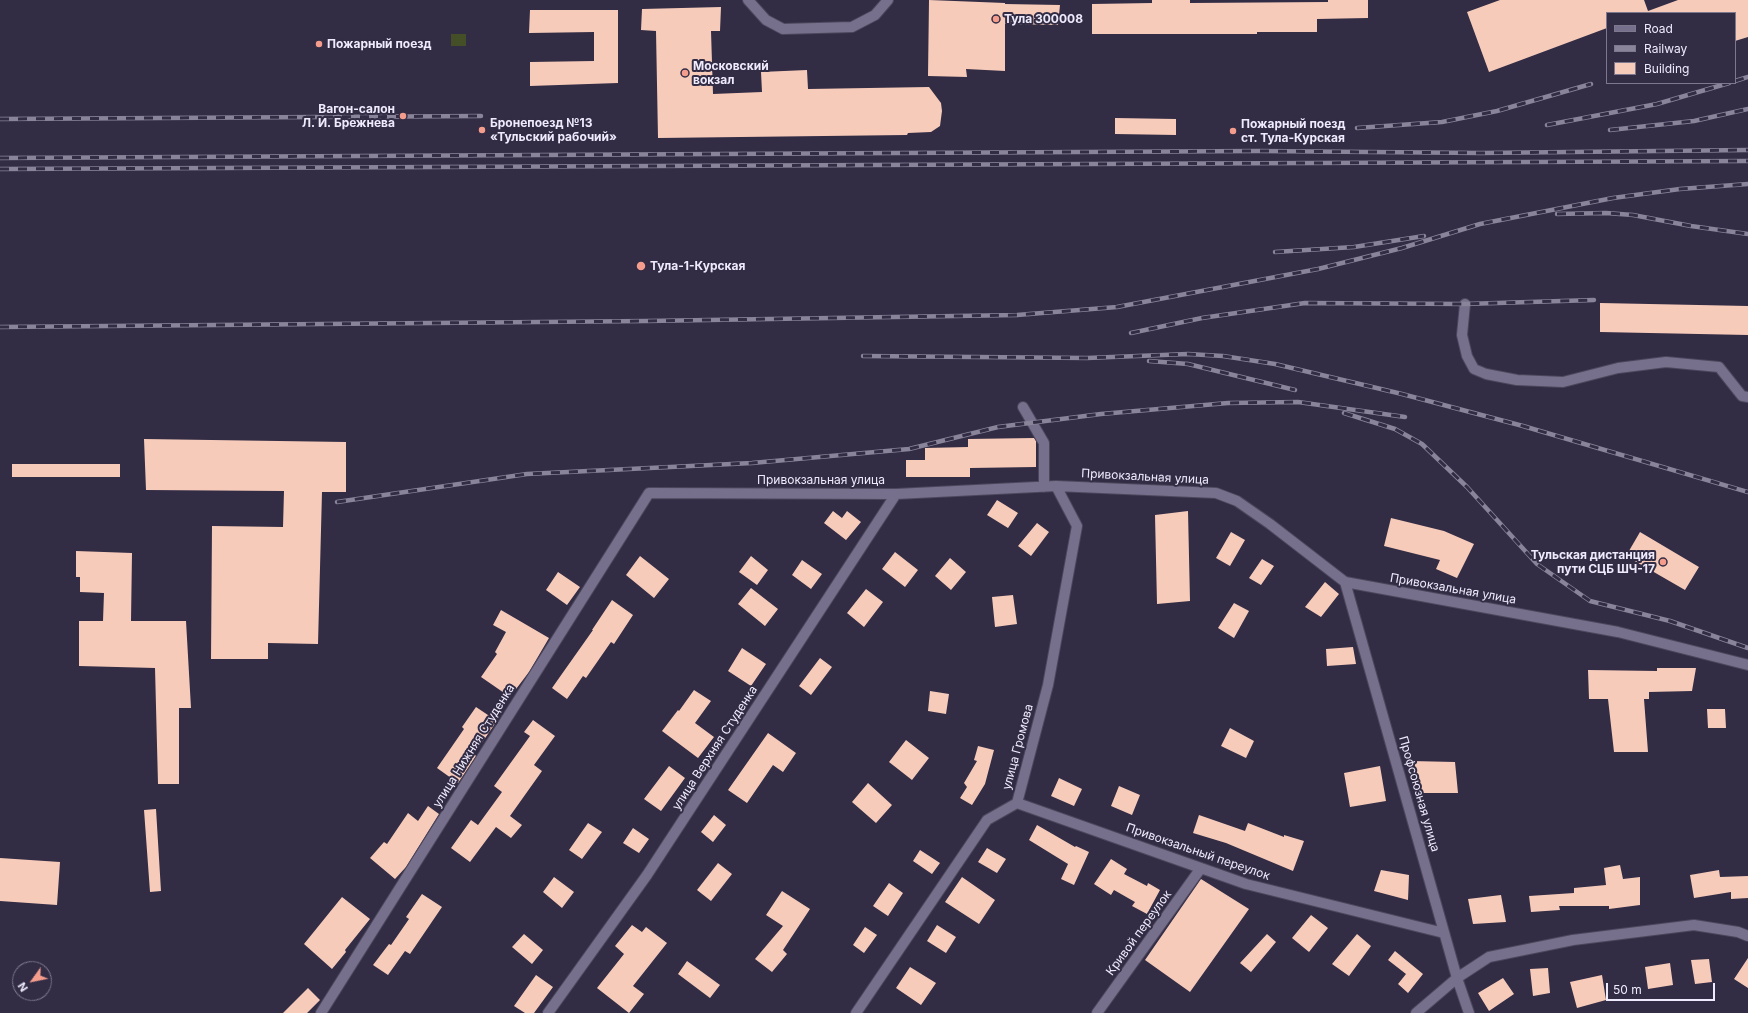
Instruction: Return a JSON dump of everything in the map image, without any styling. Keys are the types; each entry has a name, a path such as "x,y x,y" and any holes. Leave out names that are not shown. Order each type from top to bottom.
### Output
{"street":[{"path":"748,0 766,20 783,29 852,27 875,15 888,0"},
{"path":"1465,304 1462,335 1467,356 1474,369 1486,374 1517,380 1564,382 1618,368 1666,362 1719,367 1742,396 1748,397"},
{"path":"1023,406 1044,443 1044,487"},
{"name":"Привокзальная улица","path":"649,493 896,494 1056,486 1216,494 1237,501 1270,524 1345,582 1618,632 1748,665"},
{"name":"улица Громова","path":"856,1013 987,820 1017,803 1048,685 1077,526 1056,486"},
{"name":"улица Нижняя Cтуденкa","path":"320,1013 649,493"},
{"name":"улица Верхняя Cтуденка","path":"548,1013 647,876 896,494"},
{"name":"Профсоюзная улица","path":"1345,582 1444,933 1469,1013"},
{"name":"Привокзальный переулок","path":"1017,803 1246,884 1444,933"},
{"name":"Кривой переулок","path":"1097,1013 1201,868"},
{"path":"1416,1013 1457,978 1489,957 1573,940 1694,926 1738,932 1748,936"}],"green space":[{"path":"451,34 466,34 466,46 451,46"}],"building":[{"path":"929,0 1060,5 1058,25 1005,24 1005,71 966,69 967,77 928,76"},
{"path":"1152,0 1190,0 1190,3 1328,2 1328,0 1368,0 1368,18 1317,19 1317,32 1257,32 1257,34 1092,34 1092,4 1152,3"},
{"path":"1500,0 1644,0 1648,11 1678,0 1748,0 1748,37 1736,41 1736,12 1606,12 1606,28 1489,72 1467,12"},
{"name":"Московский вокзал","path":"721,7 720,31 711,31 713,94 762,92 761,72 807,70 808,89 929,87 941,103 942,111 940,126 931,132 908,133 907,135 658,138 656,31 641,30 642,9"},
{"path":"530,10 618,10 618,83 530,86 530,62 594,61 594,32 529,33"},
{"path":"1115,118 1176,119 1176,135 1115,134"},
{"path":"1600,303 1748,306 1748,335 1600,332"},
{"path":"1034,438 1036,441 1036,467 970,468 970,477 906,477 906,460 925,460 925,448 968,447 968,439"},
{"path":"144,439 346,442 346,492 322,492 318,644 268,643 268,659 211,659 212,526 283,527 284,491 146,490"},
{"path":"12,464 120,464 120,477 12,477"},
{"path":"997,500 1018,513 1008,528 987,515"},
{"path":"833,511 842,518 847,511 861,522 846,540 824,523"},
{"path":"1188,511 1190,601 1157,604 1155,515"},
{"path":"1391,518 1444,531 1474,544 1457,578 1436,569 1440,560 1384,546"},
{"path":"1037,523 1049,532 1031,556 1018,546"},
{"path":"1231,532 1245,540 1230,566 1216,558"},
{"name":"Тульская дистанция пути СЦБ ШЧ-17","path":"1640,532 1699,567 1685,590 1626,556"},
{"path":"76,551 132,553 131,621 186,621 191,708 179,708 179,784 158,784 155,668 79,666 79,621 103,621 104,593 80,592 80,577 76,577"},
{"path":"895,552 918,570 905,587 882,569"},
{"path":"640,556 669,579 654,598 626,575"},
{"path":"751,556 768,570 757,585 739,572"},
{"path":"950,558 966,572 951,590 935,576"},
{"path":"1262,559 1274,566 1261,585 1249,578"},
{"path":"802,560 822,574 811,589 792,575"},
{"path":"558,572 580,587 567,605 546,590"},
{"path":"1325,582 1339,594 1321,617 1305,607"},
{"path":"751,588 778,609 765,626 738,604"},
{"path":"866,589 883,602 864,627 847,613"},
{"path":"1013,595 1017,624 995,627 992,597"},
{"path":"612,600 633,615 614,644 611,642 586,678 583,676 567,699 552,688 593,630"},
{"path":"1234,603 1249,611 1234,638 1218,628"},
{"path":"501,610 549,638 529,672 510,697 481,677 497,654 495,652 506,632 493,625"},
{"path":"1353,647 1356,664 1327,666 1326,649"},
{"path":"742,648 766,664 751,686 728,671"},
{"path":"820,658 832,667 811,695 799,686"},
{"path":"1657,668 1696,668 1692,691 1649,692 1649,699 1644,699 1648,752 1614,752 1608,699 1589,699 1588,670 1657,671"},
{"path":"694,690 711,701 695,723 714,737 698,758 662,731"},
{"path":"930,691 949,694 946,714 928,711"},
{"path":"476,707 497,721 474,754 476,756 458,783 437,768 464,729 462,727"},
{"path":"1707,709 1725,709 1726,728 1708,728"},
{"path":"533,720 555,736 534,765 542,771 510,816 522,825 511,838 496,827 470,862 451,848 471,820 478,825 502,792 494,786 530,736 524,732"},
{"path":"1230,728 1254,741 1246,758 1221,746"},
{"path":"768,733 796,753 783,772 773,765 747,803 728,790"},
{"path":"906,740 929,758 912,780 889,762"},
{"path":"978,746 994,750 985,784 972,805 960,798 967,787 964,783 977,761 974,760"},
{"path":"1411,761 1455,762 1458,793 1419,793"},
{"path":"669,766 685,778 661,811 644,799"},
{"path":"1380,766 1386,801 1350,807 1344,773"},
{"path":"1059,778 1082,789 1074,806 1051,796"},
{"path":"868,783 892,805 876,823 852,802"},
{"path":"1119,786 1140,795 1132,815 1111,806"},
{"path":"428,806 439,814 406,867 395,879 370,858 384,842 387,844 408,813 418,821"},
{"path":"156,809 161,891 150,892 144,810"},
{"path":"714,815 726,825 713,842 701,832"},
{"path":"1199,815 1245,831 1248,823 1284,837 1284,835 1304,841 1293,871 1226,843 1193,833"},
{"path":"588,823 602,832 582,859 569,850"},
{"path":"1037,825 1075,847 1076,846 1089,852 1074,885 1061,879 1068,864 1029,840"},
{"path":"633,828 649,839 639,853 623,843"},
{"path":"987,848 1006,859 997,873 978,862"},
{"path":"920,850 940,863 932,874 913,861"},
{"path":"0,858 60,862 57,905 0,901"},
{"path":"1111,859 1127,869 1124,874 1147,886 1148,883 1160,890 1147,914 1132,906 1135,902 1114,890 1111,895 1094,884"},
{"path":"718,863 732,874 711,901 697,890"},
{"path":"1620,865 1623,879 1640,877 1640,905 1609,909 1609,906 1559,906 1560,910 1531,912 1529,896 1574,893 1574,888 1606,885 1604,868"},
{"path":"1381,870 1409,875 1408,900 1374,891"},
{"path":"1719,870 1720,877 1748,876 1748,898 1731,899 1731,892 1694,898 1690,875"},
{"path":"554,877 574,892 562,908 543,892"},
{"path":"962,877 995,900 979,924 945,902"},
{"path":"1201,879 1249,909 1190,992 1145,960"},
{"path":"889,883 903,893 888,916 873,906"},
{"path":"782,891 810,909 783,950 787,954 772,972 755,959 783,926 766,915"},
{"path":"422,894 442,907 410,954 405,951 388,975 373,965 389,944 391,945 409,919 406,917"},
{"path":"1501,895 1506,922 1473,924 1468,899"},
{"path":"342,897 370,919 332,969 304,944"},
{"path":"1311,915 1328,928 1309,952 1292,938"},
{"path":"632,925 642,932 646,927 667,943 633,986 644,994 629,1013 597,988 624,954 615,946"},
{"path":"937,925 956,937 946,953 927,941"},
{"path":"865,927 877,935 864,953 853,945"},
{"path":"524,934 543,950 532,964 512,947"},
{"path":"1267,934 1276,942 1251,972 1240,963"},
{"path":"1357,934 1371,946 1349,976 1332,964"},
{"path":"1395,951 1423,974 1408,993 1398,984 1406,974 1388,960"},
{"path":"1748,958 1748,988 1734,979"},
{"path":"1709,959 1712,982 1695,984 1691,960"},
{"path":"687,961 720,985 710,998 678,974"},
{"path":"1670,963 1673,985 1648,989 1645,967"},
{"path":"910,967 936,983 921,1005 896,988"},
{"path":"1548,968 1550,993 1533,996 1530,969"},
{"path":"536,975 553,987 534,1013 525,1013 514,1006"},
{"path":"1602,975 1606,1000 1577,1008 1570,982"},
{"path":"1503,978 1514,994 1489,1011 1478,993"},
{"path":"308,988 320,1000 307,1013 283,1013"}],"railway":[{"path":"1736,81 1748,77"},
{"path":"1357,128 1442,122 1497,111 1591,84"},
{"path":"1547,125 1657,104 1726,84"},
{"path":"1610,130 1694,121 1748,109"},
{"path":"0,119 481,116"},
{"path":"0,158 1259,151 1481,153 1748,150"},
{"path":"0,169 1748,161"},
{"path":"0,327 647,321 1017,315 1117,307 1318,269 1402,248 1480,224 1613,198 1680,189 1748,184"},
{"path":"1557,214 1606,213 1633,215 1691,226 1748,234"},
{"path":"1275,252 1354,247 1424,236"},
{"path":"1131,333 1202,318 1305,303 1465,304 1594,300"},
{"path":"863,356 1087,358 1188,354 1223,356 1275,364 1402,394 1523,426 1748,492"},
{"path":"1149,361 1188,364 1295,390"},
{"path":"337,502 527,474 752,463 909,449 998,427 1101,414 1228,403 1298,402 1405,417"},
{"path":"1344,413 1395,429 1422,444 1467,487 1537,564 1590,601 1670,621 1748,648"}],"place":[{"name":"Тула 300008","path":"996,19"},
{"name":"Пожарный поезд","path":"319,44"},
{"name":"Московский вокзал","path":"685,73"},
{"name":"Вагон-салон Л. И. Брежнева","path":"403,116"},
{"name":"Бронепоезд №13 «Тульский рабочий»","path":"482,130"},
{"name":"Пожарный поезд ст. Тула-Курская","path":"1233,131"},
{"name":"Тула-1-Курская","path":"641,266"},
{"name":"Тульская дистанция пути СЦБ ШЧ-17","path":"1663,562"}]}
